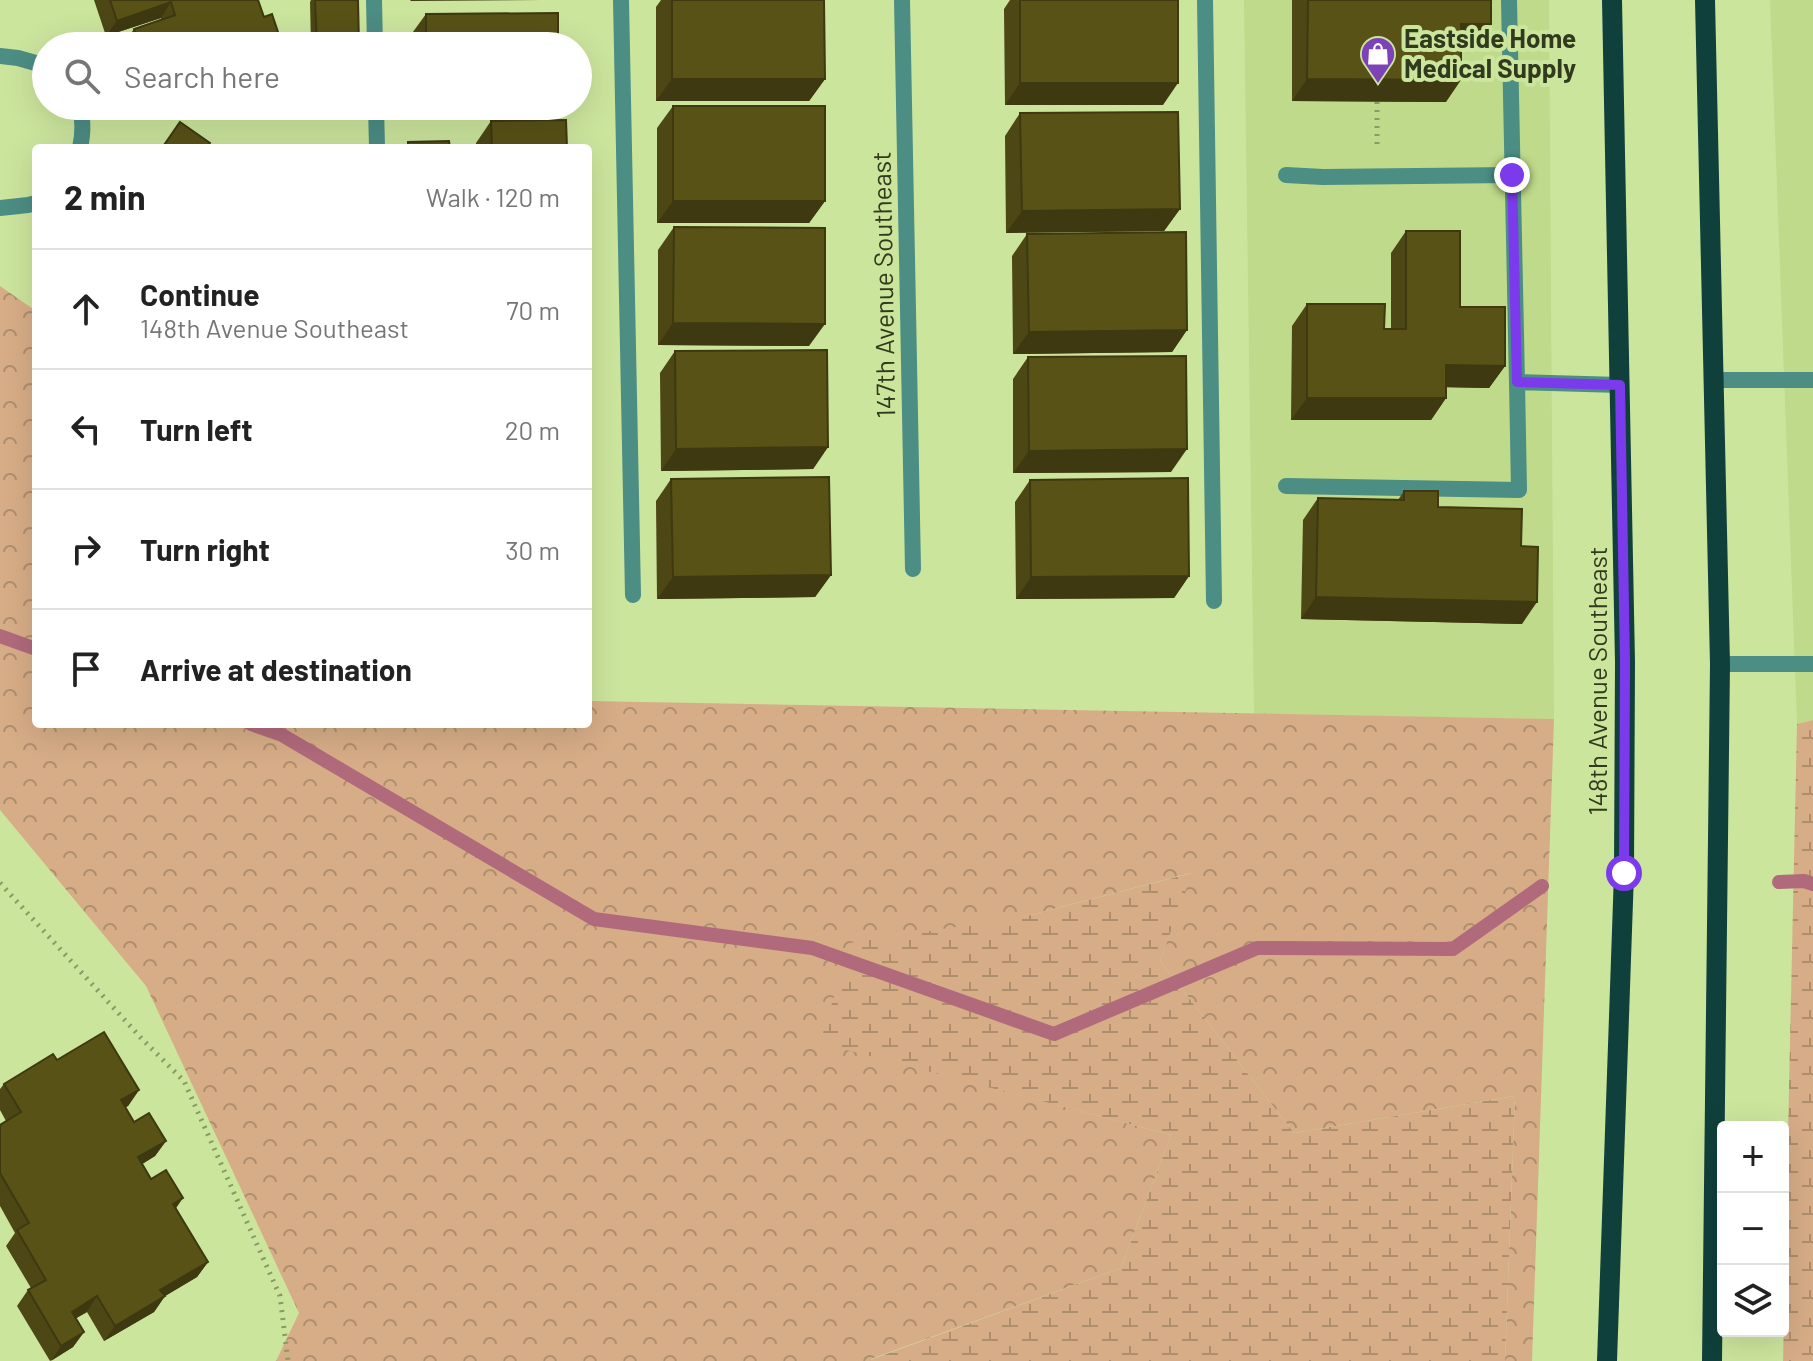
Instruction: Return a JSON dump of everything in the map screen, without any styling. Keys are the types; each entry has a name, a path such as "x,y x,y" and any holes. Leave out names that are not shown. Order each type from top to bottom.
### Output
{"main road":[{"name":"148th Avenue Southeast","path":"1607,1361 1624,843 1625,662 1612,0"},
{"path":"1705,0 1720,664 1712,1361"}],"street":[{"path":"374,0 375,32"},
{"path":"621,0 633,595"},
{"name":"147th Avenue Southeast","path":"902,0 913,569"},
{"path":"1205,0 1214,601"},
{"path":"1286,486 1519,490 1509,0"},
{"path":"0,56 32,62"},
{"path":"81,144 82,120"},
{"path":"376,120 377,144"},
{"path":"1286,175 1512,175"},
{"path":"0,208 32,204"},
{"path":"1713,380 1813,380"},
{"path":"1517,382 1620,385"},
{"path":"1720,664 1813,664"}],"path":[{"path":"1377,101 1377,149"},
{"path":"0,883 184,1081 280,1296 288,1361"}],"shaded area":[{"path":"1244,0 1549,0 1554,719 1254,714"},
{"path":"1770,0 1813,0 1813,720 1797,724"}],"green space":[{"path":"0,286 32,308 32,728 592,728 592,701 1554,719 1532,1361 1505,1361 1515,1096 1294,1133 1160,961 1191,873 1023,917 820,1042 1171,1135 1121,1268 872,1361 276,1361 299,1313 146,986 0,810"},
{"path":"1813,720 1813,1361 1783,1361 1784,1337 1789,1337 1788,1121 1797,724"},
{"path":"1192,873 1160,961 1294,1133 1515,1096 1505,1361 870,1360 1121,1268 1171,1135 820,1043 850,943 1023,917"}],"building":[{"path":"110,0 258,0 264,17 272,14 278,32 135,32 134,29 175,15 171,2 117,21"},
{"path":"315,0 358,0 359,32 316,32"},
{"path":"672,0 824,0 825,79 672,79"},
{"path":"1020,0 1178,0 1178,83 1020,83"},
{"path":"1308,0 1491,0 1491,24 1461,24 1461,80 1307,79"},
{"path":"558,13 558,32 426,32 426,14"},
{"path":"673,106 825,106 825,201 673,201"},
{"path":"1178,112 1180,209 1022,211 1020,113"},
{"path":"566,120 567,144 492,144 491,121"},
{"path":"180,122 210,143 209,144 165,144"},
{"path":"449,141 449,144 408,144"},
{"path":"674,227 825,228 825,324 673,323"},
{"path":"1406,231 1460,231 1460,307 1505,307 1505,366 1446,365 1446,398 1307,398 1307,304 1385,304 1384,329 1406,329"},
{"path":"1186,232 1187,330 1029,332 1027,234"},
{"path":"827,350 828,447 676,449 675,351"},
{"path":"1186,356 1187,449 1029,451 1028,357"},
{"path":"829,477 831,575 673,577 671,479"},
{"path":"1188,478 1189,576 1031,577 1030,480"},
{"path":"1404,491 1438,491 1438,507 1522,509 1521,546 1538,547 1537,602 1316,597 1318,498 1404,500"},
{"path":"104,1032 139,1090 121,1100 134,1122 149,1113 166,1141 138,1157 151,1179 166,1170 183,1198 173,1204 208,1262 160,1290 165,1296 115,1326 97,1296 72,1312 84,1332 61,1346 28,1290 46,1280 17,1230 29,1223 0,1173 0,1125 21,1112 4,1084 53,1054 57,1060"}],"waterway":[{"path":"0,636 32,648"},
{"path":"262,728 282,735 594,919 812,948 1054,1034 1257,948 1453,949 1542,886"},
{"path":"1779,882 1804,881 1813,884"}],"place":[{"name":"Eastside Home Medical Supply","path":"1378,85"}],"route":[{"path":"1512,175 1517,382 1620,385 1625,662 1624,873"}]}
